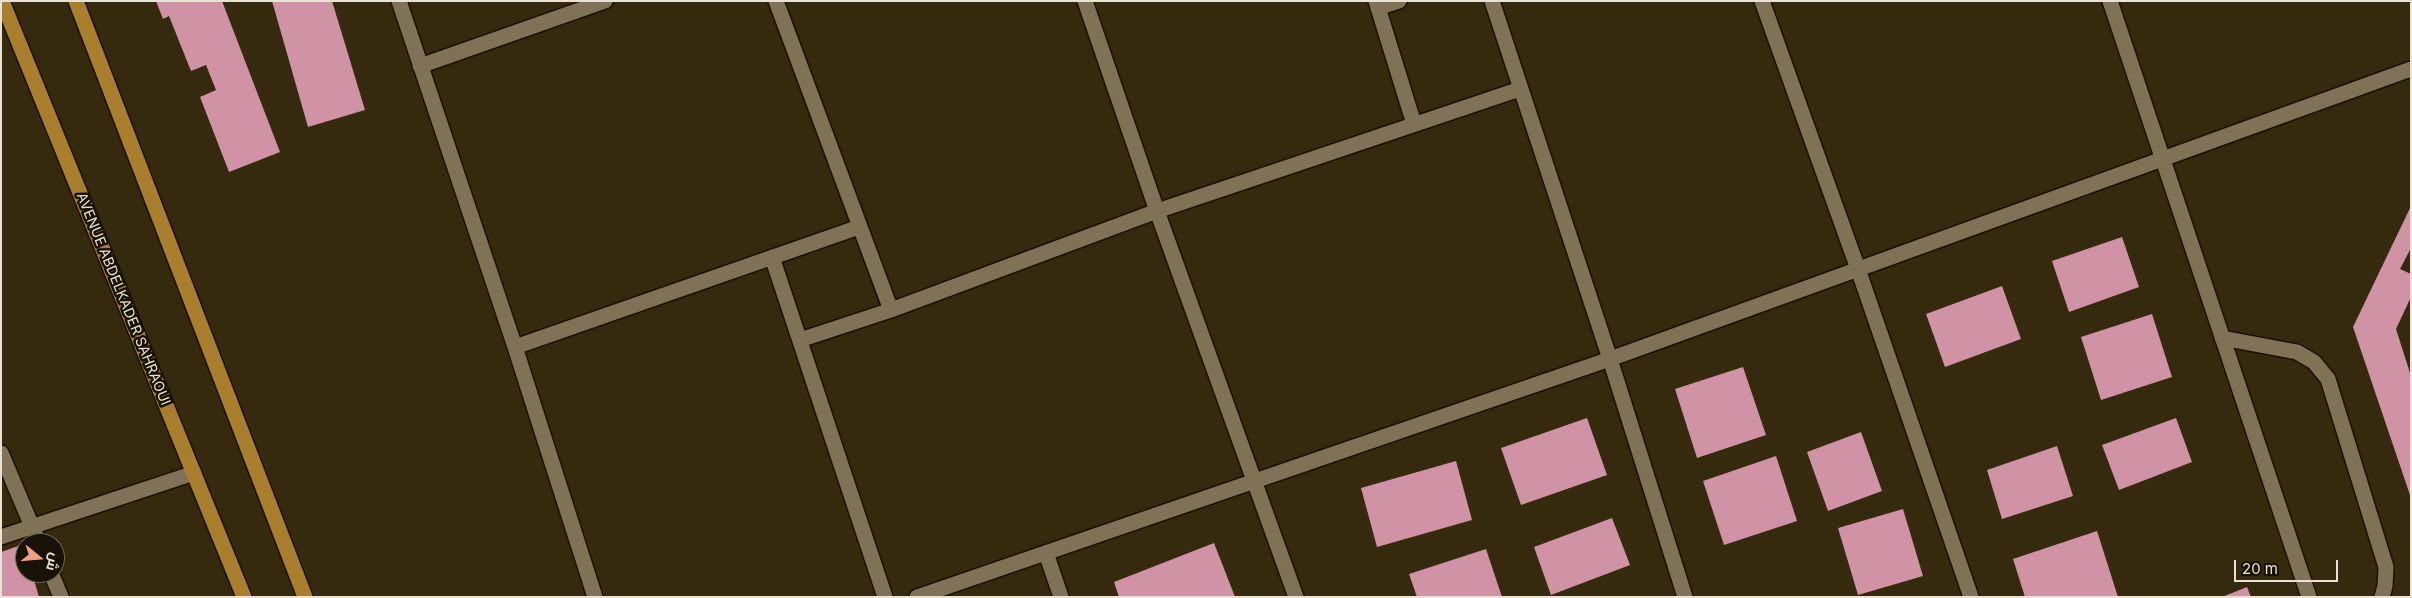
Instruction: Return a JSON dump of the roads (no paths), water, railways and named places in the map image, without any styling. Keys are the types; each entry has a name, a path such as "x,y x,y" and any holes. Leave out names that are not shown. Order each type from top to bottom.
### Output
{"main road":[{"name":"AVENUE ABDELKADER SAHRAOUI","path":"2,1 244,597"},
{"path":"76,1 305,597"}],"street":[{"path":"399,1 515,347 595,597"},
{"path":"420,66 605,1"},
{"path":"776,1 891,310"},
{"path":"1086,1 1157,211 1296,597"},
{"path":"1399,1 1377,5 1414,124"},
{"path":"1492,1 1610,359 1685,597"},
{"path":"1762,1 1858,268 1971,597"},
{"path":"2110,1 2309,597"},
{"path":"917,597 1610,359 2411,69"},
{"path":"800,340 891,310 1157,211 1520,89"},
{"path":"515,347 859,227"},
{"path":"772,257 885,597"},
{"path":"2222,338 2297,352 2314,362 2328,379 2386,567 2385,586 2382,597"},
{"path":"1,453 35,533"},
{"path":"1,537 194,473"},
{"path":"1046,553 1061,597"},
{"path":"55,583 60,597"}]}
